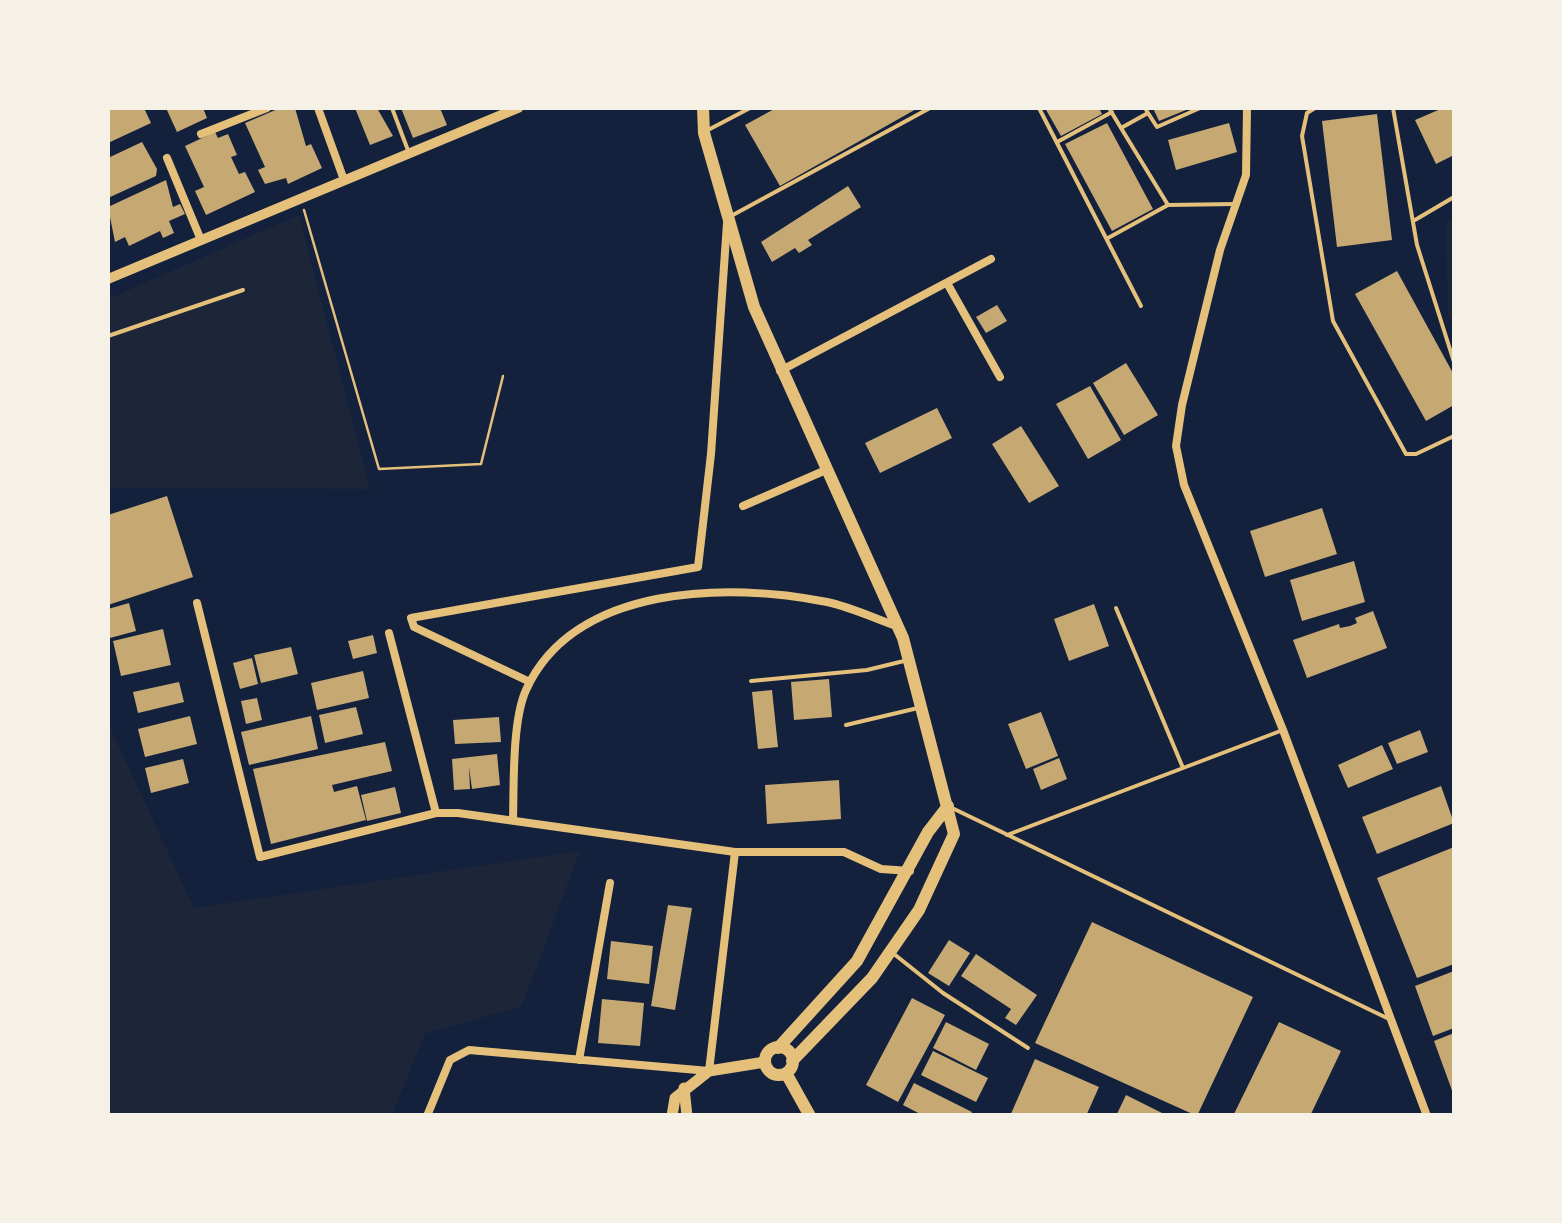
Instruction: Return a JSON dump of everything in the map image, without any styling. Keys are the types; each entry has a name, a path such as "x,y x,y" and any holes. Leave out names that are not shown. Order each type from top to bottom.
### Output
{"main road":[{"path":"690,108 703,120 744,280 780,372 899,627 954,834 920,910 872,978 789,1067 772,1074 764,1062"},
{"path":"672,1116 675,1098 709,1071 764,1062 857,961 910,872 928,832 948,806"},
{"path":"778,1048 785,1049 810,1116"},
{"path":"684,1088 687,1116"}],"street":[{"path":"201,134 268,108"},
{"path":"318,108 344,180"},
{"path":"109,275 518,108"},
{"path":"1247,108 1246,175 1220,250 1176,446 1184,485 1283,730 1427,1116"},
{"path":"167,158 202,240"},
{"path":"530,682 414,626 411,618 698,567 711,454 727,218"},
{"path":"780,372 991,260"},
{"path":"947,282 1000,377"},
{"path":"743,506 826,470"},
{"path":"514,819 522,701 530,682 583,624 643,603 765,594 831,603 899,627"},
{"path":"197,603 260,857 436,813 514,819 735,852 844,852 881,869 910,872"},
{"path":"389,633 436,813"},
{"path":"426,1116 442,1074 457,1053 709,1071 735,852"},
{"path":"579,1060 610,883"}],"lane":[{"path":"392,108 408,153"},
{"path":"703,120 750,108"},
{"path":"727,218 930,108"},
{"path":"1040,108 1141,306"},
{"path":"1121,128 1147,110 1156,127 1200,108"},
{"path":"1315,108 1306,113 1302,136 1333,321 1406,454 1416,454 1454,436"},
{"path":"1392,108 1413,221 1444,339 1454,362"},
{"path":"1057,142 1110,110 1168,205"},
{"path":"1413,221 1454,198"},
{"path":"1108,238 1168,205 1236,204"},
{"path":"108,336 243,290"},
{"path":"1116,608 1184,768"},
{"path":"751,681 867,670 910,660"},
{"path":"846,724 923,707"},
{"path":"1006,836 1283,730"},
{"path":"948,806 1392,1020"},
{"path":"891,951 943,993 1028,1048"}],"path":[{"path":"301,198 379,469 481,464 503,376"}],"shaded area":[{"path":"299,215 370,489 108,488 108,299"},
{"path":"1454,219 1454,324 1448,316 1446,223"},
{"path":"108,723 194,908 580,851 522,1006 425,1034 392,1115 108,1115"}],"building":[{"path":"108,108 144,108 151,123 108,143"},
{"path":"166,108 203,108 207,118 177,132"},
{"path":"280,108 295,108 306,146 311,144 322,168 288,184 286,178 265,184 258,170 265,167 245,123"},
{"path":"355,108 377,108 393,136 370,145"},
{"path":"401,108 440,108 447,125 413,138"},
{"path":"776,108 918,108 780,186 745,125"},
{"path":"1045,108 1099,108 1102,114 1061,136"},
{"path":"1153,108 1191,108 1159,121"},
{"path":"1443,108 1454,108 1454,155 1436,164 1415,120"},
{"path":"1377,114 1392,240 1337,247 1322,121"},
{"path":"1107,123 1153,209 1112,231 1065,144"},
{"path":"1229,123 1237,152 1176,170 1168,140"},
{"path":"215,132 218,138 228,134 237,155 231,157 239,174 245,172 255,192 206,215 195,191 204,187 185,146"},
{"path":"142,142 157,169 156,176 108,198 108,158"},
{"path":"166,180 173,207 180,204 185,214 169,221 174,233 163,238 160,231 129,246 125,237 115,242 108,207"},
{"path":"848,186 861,207 808,240 812,245 799,253 795,248 772,262 761,242"},
{"path":"1397,271 1454,375 1454,405 1426,421 1355,294"},
{"path":"997,305 1007,321 986,333 976,317"},
{"path":"1126,363 1158,415 1124,435 1093,383"},
{"path":"1090,386 1121,440 1088,459 1056,404"},
{"path":"937,408 952,438 880,473 865,443"},
{"path":"1021,426 1059,486 1029,503 992,444"},
{"path":"167,496 193,577 108,605 108,515"},
{"path":"1322,508 1337,554 1265,577 1250,531"},
{"path":"1354,561 1365,602 1302,621 1290,580"},
{"path":"129,603 136,631 110,638 108,609"},
{"path":"1094,604 1109,646 1069,661 1054,619"},
{"path":"1373,611 1387,648 1307,678 1293,640 1339,624 1340,628 1350,626 1357,623 1355,618"},
{"path":"163,629 171,665 121,676 113,641"},
{"path":"373,635 377,653 353,659 348,641"},
{"path":"291,647 298,674 261,683 254,655"},
{"path":"252,658 258,684 240,689 233,663"},
{"path":"363,671 369,698 317,710 311,683"},
{"path":"829,679 832,717 794,720 791,682"},
{"path":"179,682 184,702 138,713 133,692"},
{"path":"772,690 778,747 758,749 752,692"},
{"path":"257,698 262,720 246,724 241,701"},
{"path":"356,707 363,734 325,743 319,715"},
{"path":"1041,712 1058,756 1026,769 1008,724"},
{"path":"190,716 197,744 145,757 138,729"},
{"path":"311,716 318,749 249,765 241,732"},
{"path":"499,717 501,742 455,744 453,720"},
{"path":"1420,730 1428,752 1397,764 1388,743"},
{"path":"385,742 392,771 332,785 334,792 357,786 366,820 271,844 253,769"},
{"path":"1382,745 1393,769 1348,788 1338,765"},
{"path":"497,754 500,785 472,789 469,767 470,789 454,790 452,759"},
{"path":"1059,758 1067,779 1041,790 1033,769"},
{"path":"183,759 189,783 151,793 145,768"},
{"path":"839,780 841,819 767,824 765,785"},
{"path":"1441,786 1454,823 1377,854 1362,817"},
{"path":"395,787 401,813 367,821 361,795"},
{"path":"1454,847 1454,964 1417,978 1377,878"},
{"path":"668,905 692,908 675,1010 651,1006"},
{"path":"1092,922 1253,997 1197,1116 1035,1043"},
{"path":"949,940 970,953 949,986 928,973"},
{"path":"611,941 653,946 649,984 607,979"},
{"path":"976,954 1037,995 1016,1025 1005,1018 1011,1009 961,976"},
{"path":"1454,971 1454,1028 1433,1036 1415,986"},
{"path":"912,998 945,1015 898,1102 866,1085"},
{"path":"602,999 644,1003 640,1046 598,1043"},
{"path":"946,1022 989,1044 976,1070 933,1048"},
{"path":"1279,1022 1341,1051 1310,1116 1233,1116"},
{"path":"1454,1033 1454,1096 1434,1041"},
{"path":"933,1051 988,1078 976,1102 921,1075"},
{"path":"1035,1059 1099,1087 1086,1116 1010,1116"},
{"path":"914,1083 972,1112 970,1116 924,1116 903,1105"},
{"path":"1126,1095 1162,1113 1116,1116"}]}
